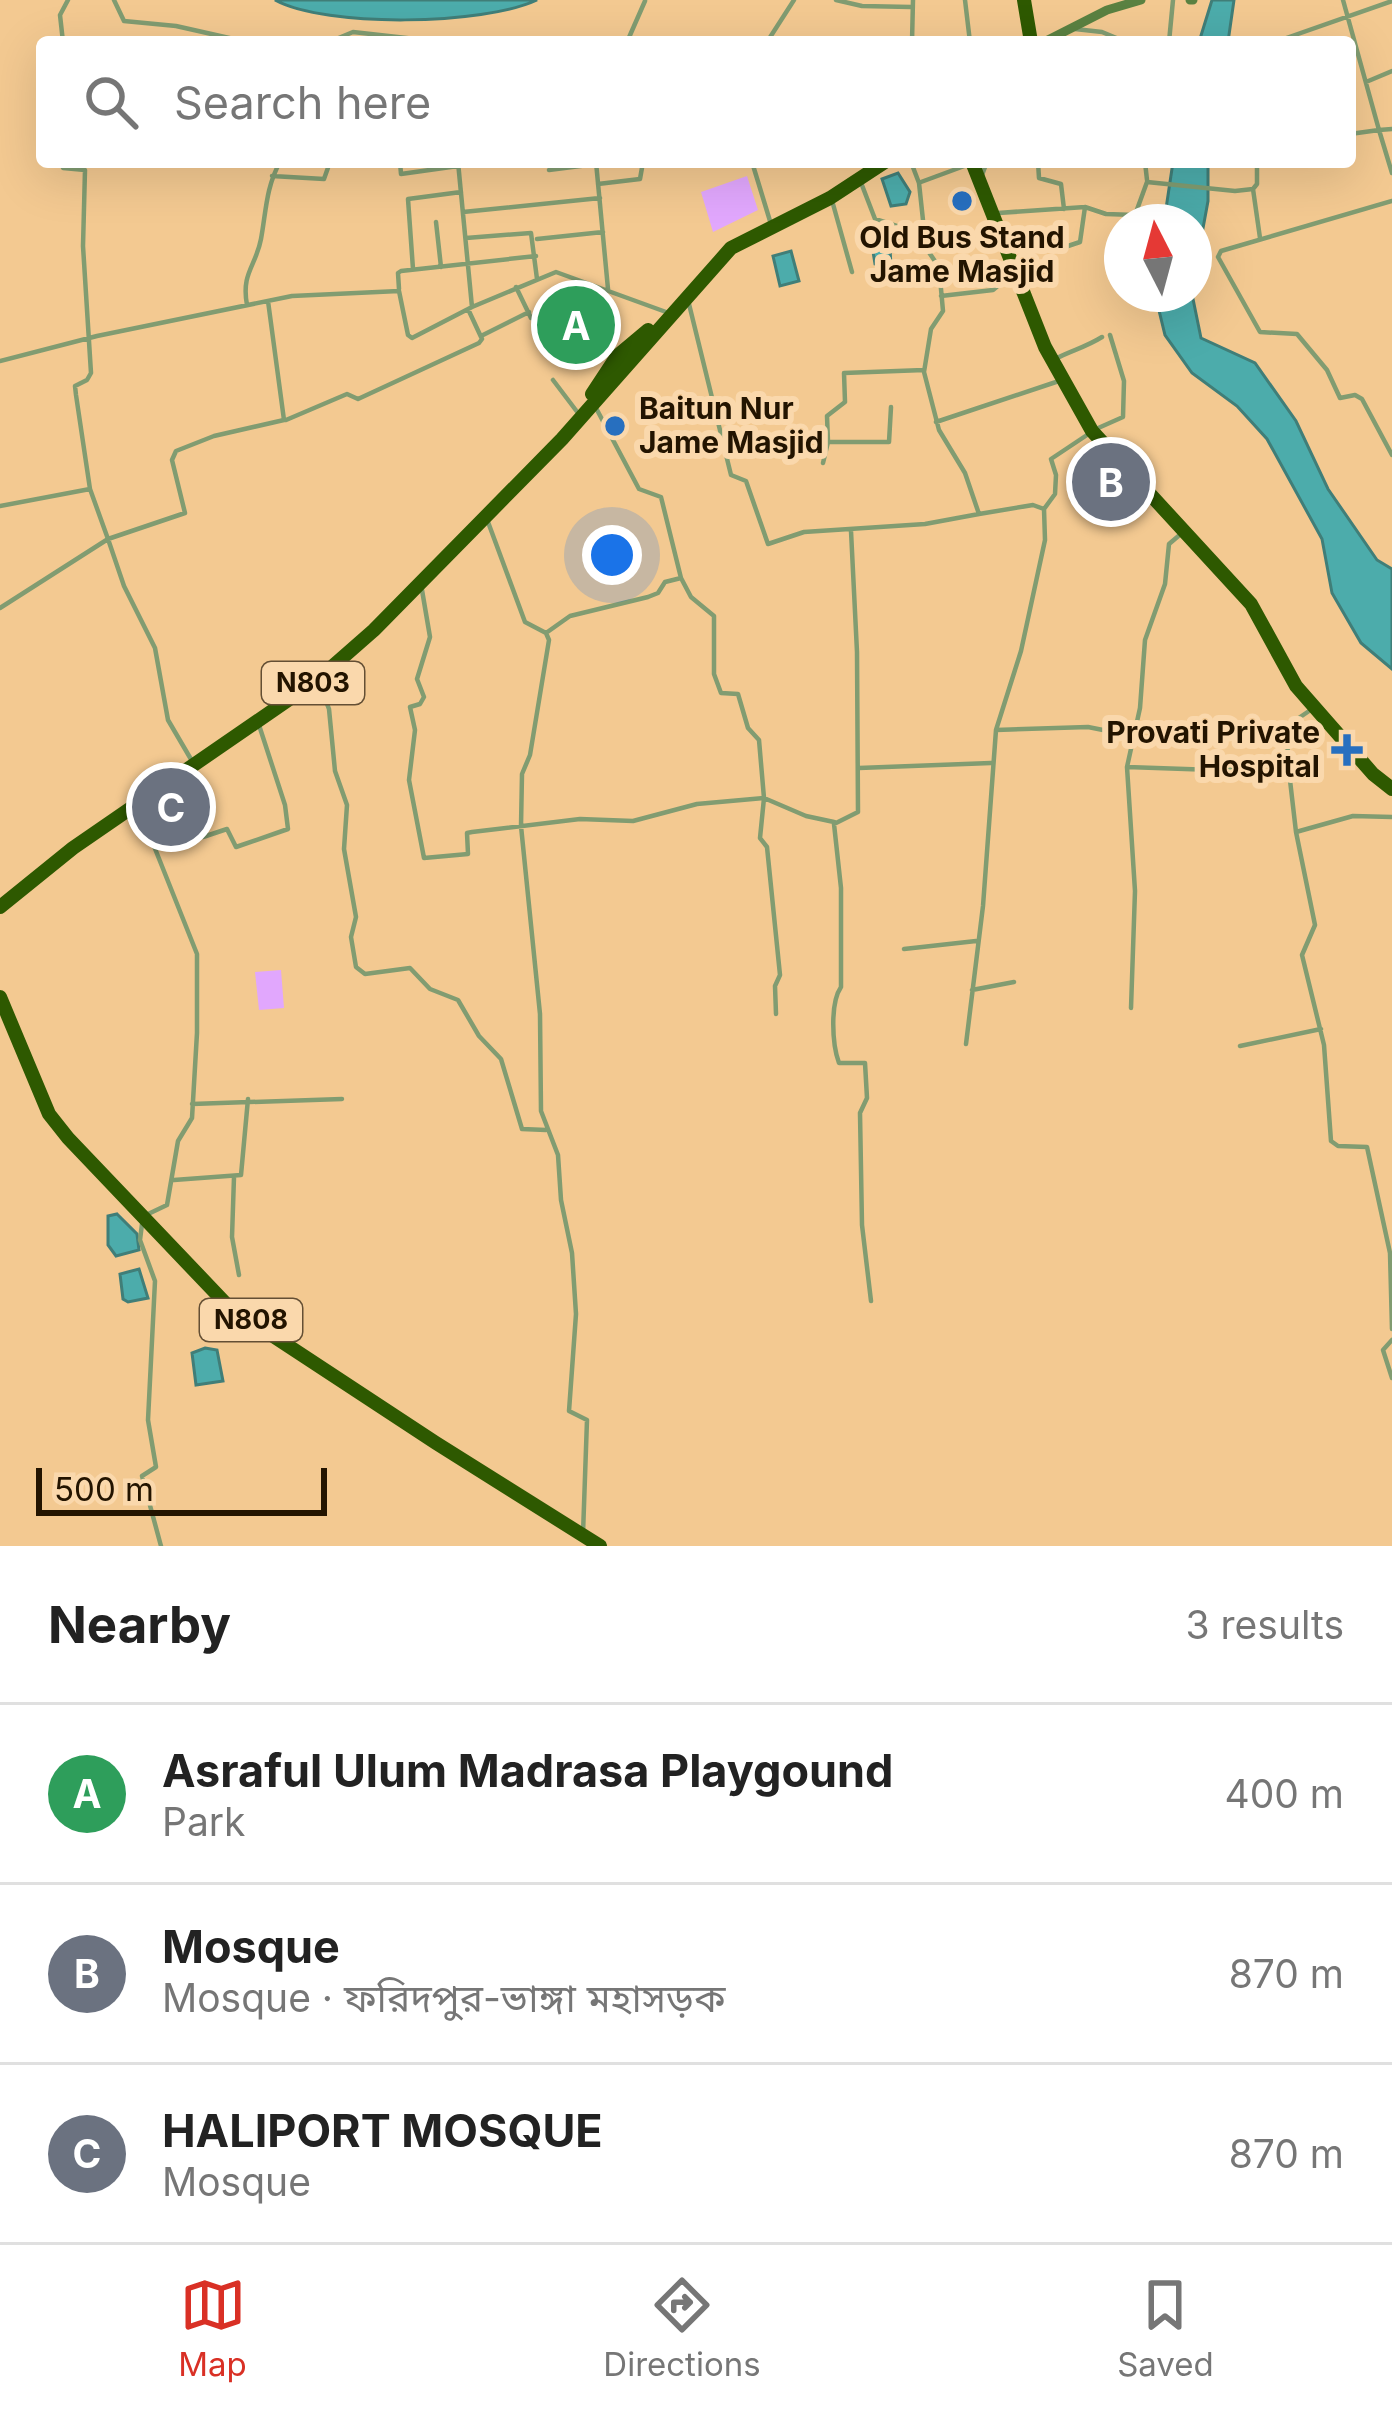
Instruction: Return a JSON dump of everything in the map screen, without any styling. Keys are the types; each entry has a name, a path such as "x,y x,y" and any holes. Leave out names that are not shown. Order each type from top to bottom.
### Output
{"highway":[{"path":"1020,0 1026,36"},
{"name":"N803","path":"772,225 867,168"},
{"name":"N803","path":"373,628 639,351 728,244 830,198 877,168"},
{"path":"979,168 1040,327 1094,430 1261,609 1289,669 1314,706 1392,786"},
{"name":"N803","path":"585,409 617,356 669,314"},
{"name":"N803","path":"0,904 43,864 316,678 446,554"},
{"name":"N803","path":"142,800 287,699"},
{"name":"N808","path":"0,997 50,1114 230,1306 436,1444 600,1546"}],"main road":[{"path":"1055,36 1124,3 1141,0"}],"street":[{"path":"62,36 60,15 68,0"},
{"path":"114,0 124,21 215,36"},
{"path":"771,36 794,0"},
{"path":"840,0 912,4 912,36"},
{"path":"965,0 969,36"},
{"path":"1170,36 1173,0"},
{"path":"1343,0 1353,36"},
{"path":"630,36 645,1"},
{"path":"1292,36 1392,2"},
{"path":"1070,28 1112,36"},
{"path":"343,36 353,32 389,36"},
{"path":"1356,47 1392,173"},
{"path":"1366,82 1392,71"},
{"path":"1356,133 1392,129"},
{"path":"63,168 85,170 83,247 90,377 75,386 90,490 124,586 155,648 168,720 192,762"},
{"path":"247,305 244,281 261,244 277,168"},
{"path":"272,176 319,180 328,176 329,168"},
{"path":"400,168 401,174 435,168"},
{"path":"0,608 108,539 185,513 172,460 176,451 214,436 284,421 347,394 358,399 479,343 481,336 470,308 458,168"},
{"path":"549,170 562,168"},
{"path":"596,168 608,290"},
{"path":"598,184 640,179 642,168"},
{"path":"754,168 772,225"},
{"path":"913,168 925,243 938,260 943,311 931,329 924,370 936,422 946,447 965,473 979,514"},
{"path":"919,183 968,168"},
{"path":"1038,168 1039,178 1061,184 1064,209"},
{"path":"995,214 1085,207 1106,214 1136,215 1147,182 1146,168"},
{"path":"1257,168 1258,184 1253,190 1260,239"},
{"path":"860,180 875,219 903,228 908,244"},
{"path":"1147,182 1253,190"},
{"path":"413,269 408,200 461,193"},
{"path":"463,212 600,198"},
{"path":"830,198 852,272"},
{"path":"1392,201 1221,251 1218,257 1260,332 1297,334 1327,370 1340,398 1358,395 1362,399 1392,455"},
{"path":"1065,247 1080,242 1085,207"},
{"path":"436,222 441,267"},
{"path":"466,238 526,232 534,239 537,279"},
{"path":"534,239 603,232"},
{"path":"536,256 398,273 407,335 412,338 516,287 564,272 669,314"},
{"path":"941,296 993,290 1017,270"},
{"path":"481,336 530,315 516,287"},
{"path":"0,361 268,301 311,294 399,292"},
{"path":"685,296 731,476 746,481 768,544 804,532 850,531 1033,505 1044,509"},
{"path":"268,301 284,421"},
{"path":"966,1044 983,906 996,730 1025,633 1045,540 1044,509 1057,484 1052,457 1124,413 1124,381 1106,336 1084,350 1051,350"},
{"path":"823,463 828,442 826,416 845,402 844,374 924,370"},
{"path":"936,422 1065,378"},
{"path":"553,380 611,430 639,489 661,496 681,578 689,594 713,616 714,674 721,694 738,694 748,728 759,740 764,798 760,838 767,848 780,975 775,986 776,1014"},
{"path":"828,442 889,442 891,407"},
{"path":"0,506 90,490"},
{"path":"483,515 504,556 525,622 546,633"},
{"path":"1131,1008 1135,876 1127,767 1140,708 1145,640 1165,584 1169,544 1186,529"},
{"path":"419,584 430,637 417,679 424,697 420,704 410,706 415,730 409,780 424,856 467,854 468,833 580,819 633,821 697,803 764,798 834,822 858,814 850,531"},
{"path":"546,633 570,616 648,596 664,582 681,578"},
{"path":"546,633 549,647 530,755 522,774 520,826 535,946 540,1096 546,1130 558,1155 572,1253 576,1314 569,1412 587,1420 583,1535"},
{"path":"316,678 329,709 334,771 347,805 344,849 356,916 351,937 359,972 410,968 430,989 458,1000 479,1036 501,1059 522,1129 546,1130"},
{"path":"1314,706 1287,726 1296,832 1315,925 1303,955 1321,1029 1331,1141 1338,1146 1367,1147 1390,1253 1392,1329"},
{"path":"203,837 227,829 236,848 288,827 258,722"},
{"path":"996,730 1088,727 1133,736"},
{"path":"859,769 993,763"},
{"path":"1127,767 1214,770 1288,763"},
{"path":"142,800 196,953 192,1118 178,1141 167,1204 142,1217 140,1240 155,1280 148,1420 156,1467 142,1476 160,1546"},
{"path":"1296,832 1353,816 1392,818"},
{"path":"834,822 842,917 841,987 835,996 836,1057 840,1063 865,1063 867,1097 860,1113 862,1225 872,1301"},
{"path":"904,950 976,941"},
{"path":"971,990 1014,982"},
{"path":"1240,1046 1321,1029"},
{"path":"173,1180 242,1173 248,1099"},
{"path":"192,1104 342,1099"},
{"path":"234,1177 232,1237 239,1275"},
{"path":"1392,1340 1383,1350 1392,1378"}],"shaded area":[{"path":"747,176 758,210 713,232 701,192"},
{"path":"579,309 590,331 573,346 561,320"},
{"path":"281,970 284,1008 259,1010 255,972"}],"water":[{"path":"275,0 537,0 481,14 405,20 330,15"},
{"path":"1212,0 1234,0 1229,36 1201,36"},
{"path":"1172,168 1208,168 1208,201 1167,204"},
{"path":"898,173 910,192 906,204 891,206 882,179"},
{"path":"889,231 891,266 875,264 870,233"},
{"path":"791,251 799,281 780,286 773,256"},
{"path":"1159,312 1196,312 1201,338 1255,363 1296,421 1328,489 1377,560 1392,569 1392,669 1361,643 1332,593 1322,539 1267,439 1237,406 1192,373 1165,335"},
{"path":"117,1214 137,1234 139,1250 116,1256 108,1245 108,1216"},
{"path":"139,1269 148,1298 128,1302 123,1299 120,1274"},
{"path":"217,1350 223,1381 196,1385 192,1353"}],"place":[{"name":"Old Bus Stand Jame Masjid","path":"962,201"},
{"name":"Asraful Ulum Madrasa Playgound","path":"576,325"},
{"name":"Baitun Nur Jame Masjid","path":"615,426"},
{"name":"Mosque","path":"1111,482"},
{"name":"Provati Private Hospital","path":"1347,750"},
{"name":"HALIPORT MOSQUE","path":"171,807"}]}
